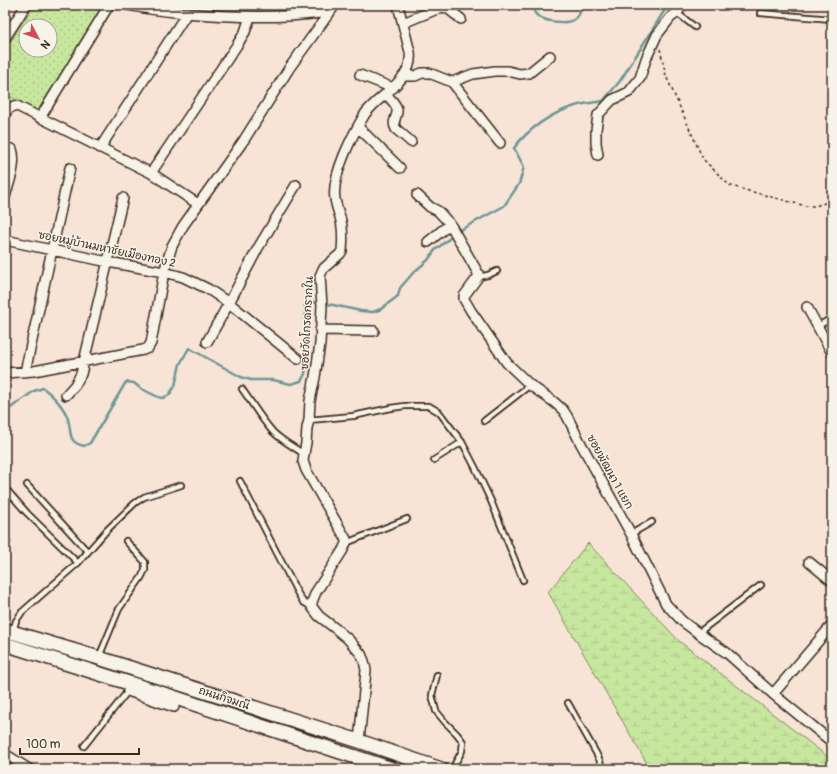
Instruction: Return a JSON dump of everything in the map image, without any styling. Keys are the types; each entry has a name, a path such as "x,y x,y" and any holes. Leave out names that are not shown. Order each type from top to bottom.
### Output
{"main road":[{"name":"ถนนกิจมณี","path":"9,631 99,658 442,769"},
{"name":"ถนนกิจมณี","path":"5,644 130,688 392,769"},
{"path":"354,757 359,741"}],"street":[{"path":"5,38 26,5"},
{"path":"40,118 109,5"},
{"path":"126,5 226,17 270,17 321,13 329,14"},
{"path":"5,373 25,372 148,348 151,343 164,272 172,246 183,226 244,140 290,68 335,5"},
{"name":"ซอยวัดโกรดกรากใน","path":"346,544 344,536 306,470 303,461 309,420 310,401 316,372 320,330 322,306 320,280 323,269 340,254 342,247 341,223 335,200 334,185 351,139 372,105 390,91 408,69 411,58 398,5"},
{"path":"402,23 442,7 447,8 461,19"},
{"path":"598,155 596,130 598,115 612,100 629,92 640,78 646,59 657,35 671,17 680,9"},
{"path":"100,148 187,13"},
{"path":"151,174 237,45 250,17"},
{"path":"452,82 473,74 495,71 508,71 520,74 529,73 550,56"},
{"path":"403,76 415,76 422,73 429,73 452,82 500,143"},
{"path":"360,75 390,91 397,110 394,124 397,130 411,142"},
{"path":"5,113 12,106 15,106 151,174 198,204"},
{"path":"358,127 400,168"},
{"path":"5,197 14,163 12,149"},
{"path":"25,372 70,168"},
{"path":"207,342 258,248 296,185"},
{"path":"417,196 430,207 438,211 450,224 478,273 478,277"},
{"path":"66,395 75,385 81,374 123,198"},
{"path":"428,242 450,224"},
{"name":"ซอยหมู่บ้านมหาชัยเมืองทอง 2","path":"5,240 183,277 229,303 298,359"},
{"name":"ซอยพัฒนา 1 แยก","path":"478,277 464,296 470,311 507,363 530,385 563,410 631,534 666,604 682,621 727,653 773,694 831,740"},
{"path":"807,307 832,352"},
{"path":"320,330 374,331"},
{"path":"346,544 344,550 316,592 312,602 312,607 319,616 348,639 361,654 364,661 366,670 359,741"},
{"path":"809,562 832,581"},
{"path":"773,694 832,625"},
{"path":"130,688 174,707"},
{"path":"5,754 29,769"}],"lane":[{"path":"680,9 695,26"},
{"path":"760,13 832,19"},
{"path":"478,277 497,271"},
{"path":"818,326 832,318"},
{"path":"484,421 530,385"},
{"path":"242,389 273,432 304,454"},
{"path":"309,420 353,416 405,406 429,406 439,412 462,442 475,467 491,501 523,580"},
{"path":"434,460 462,442"},
{"path":"240,481 297,592 303,602 312,607"},
{"path":"27,484 88,552"},
{"path":"9,631 22,612 78,563 107,530 135,503 144,497 181,485"},
{"path":"5,488 27,513 78,563"},
{"path":"346,544 407,519"},
{"path":"631,534 652,522"},
{"path":"99,658 119,609 145,570 145,562 126,541"},
{"path":"698,633 761,585"},
{"path":"437,675 432,695 436,711 457,734 462,742 462,751 452,769"},
{"path":"84,746 130,688"},
{"path":"568,704 600,761 602,769"}],"path":[{"path":"657,35 666,76 703,159 729,185 806,206 816,206 828,202 832,204"}],"green space":[{"path":"34,5 104,5 39,112 5,94 5,50 18,30 18,58 58,58 58,18 26,18"},
{"path":"588,543 679,641 832,760 832,769 650,769 548,592"}],"waterway":[{"path":"533,5 534,11 541,18 560,22 575,19 583,5"},
{"path":"5,412 34,391 43,388 51,394 64,410 68,419 71,436 75,442 84,446 90,443 126,382 134,383 140,388 158,397 163,398 169,395 175,386 180,364 189,348 241,377 251,380 273,380 291,384 301,381 305,374 307,342 305,305 312,302 373,312 381,309 398,296 400,288 413,273 428,260 435,250 460,230 504,206 519,184 524,167 514,148 527,134 542,122 566,109 582,104 603,101 620,81 668,5"}]}
